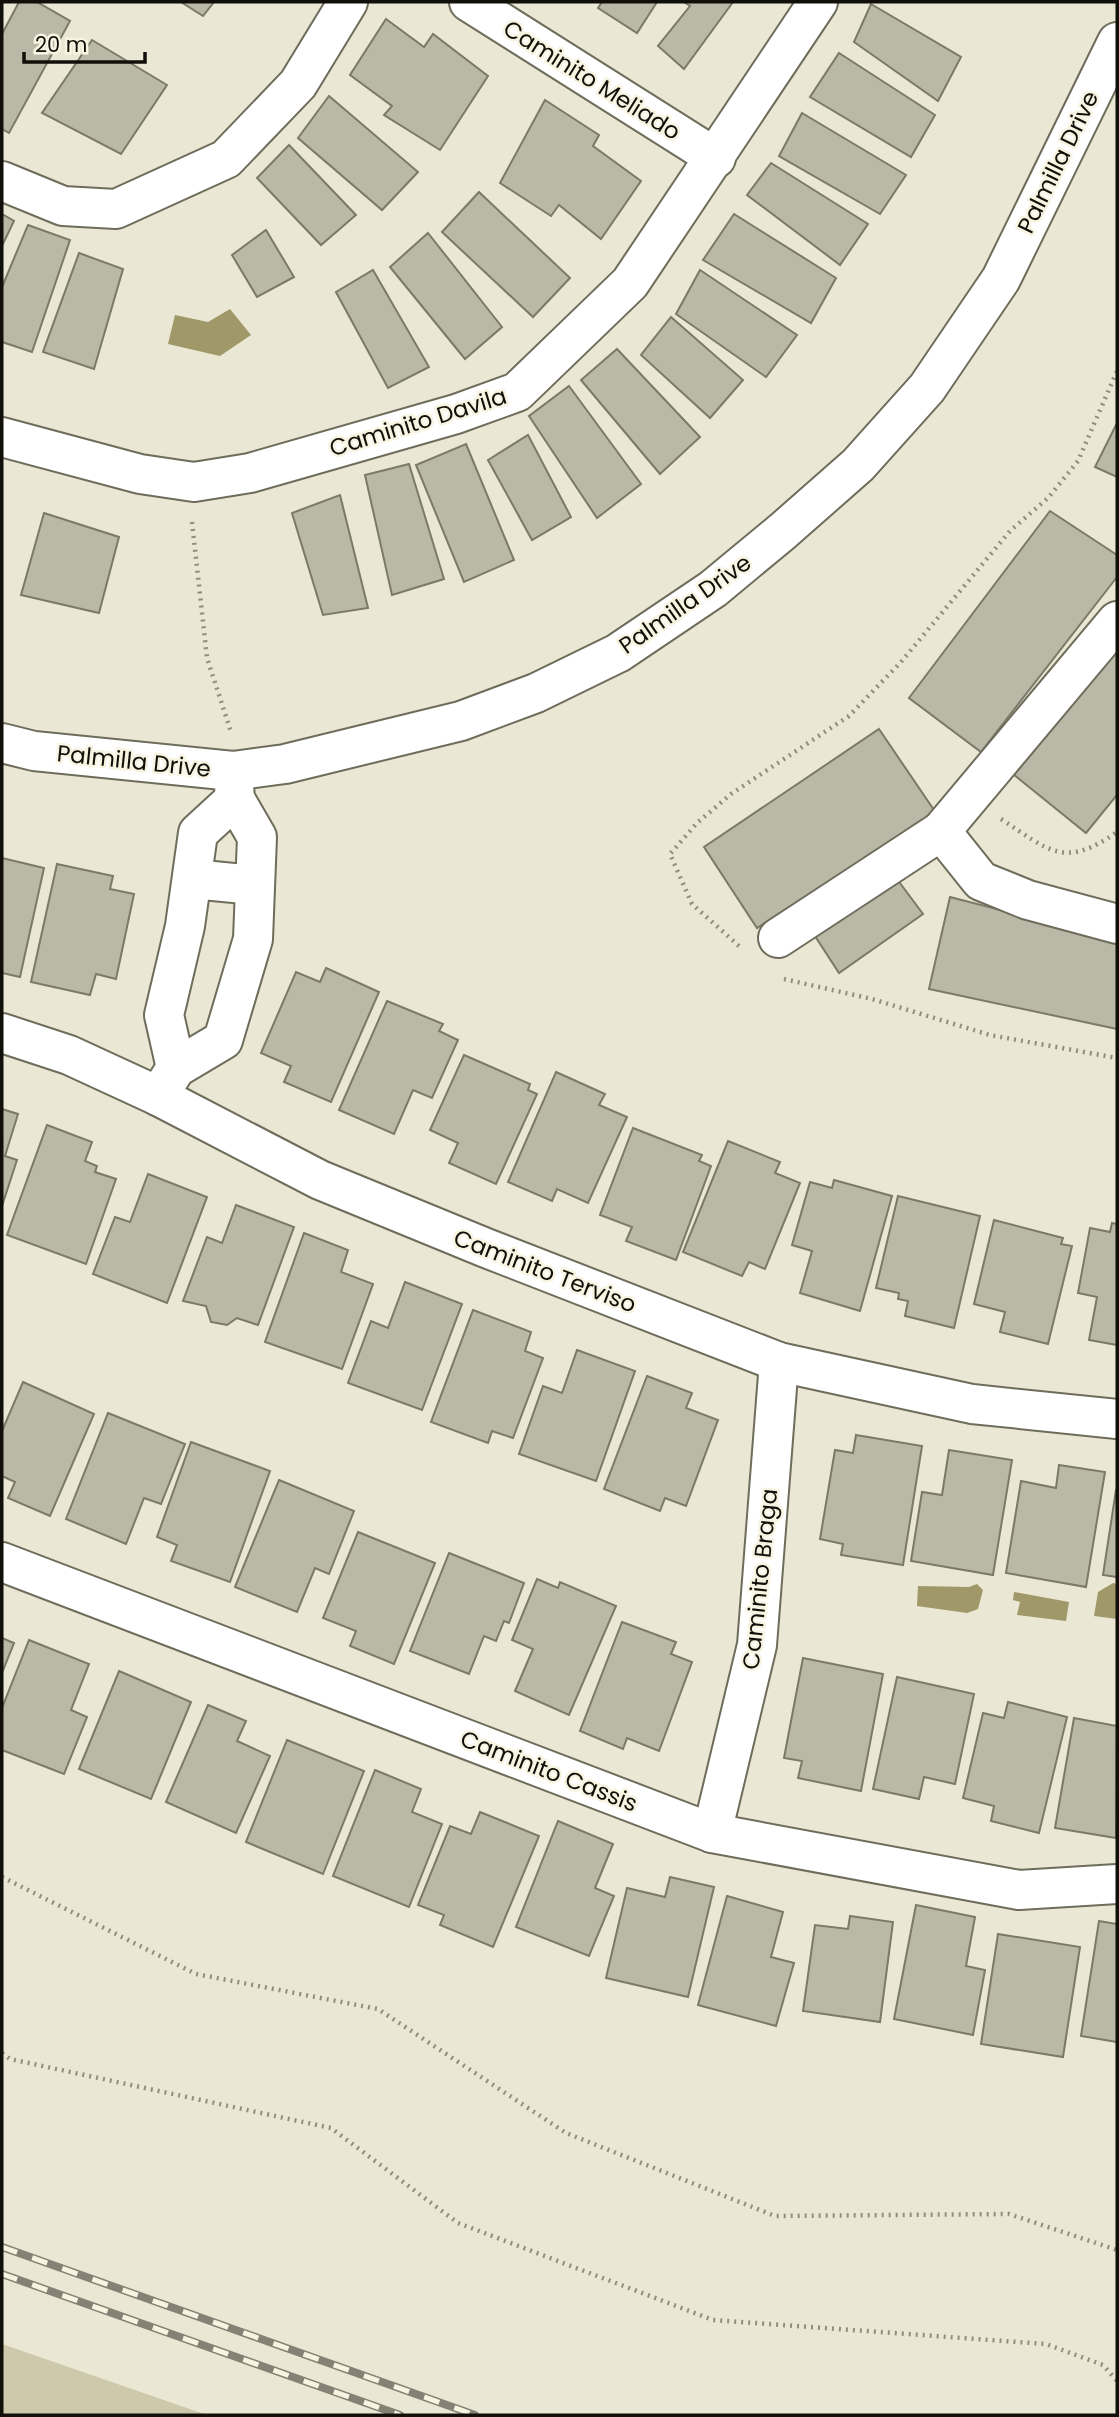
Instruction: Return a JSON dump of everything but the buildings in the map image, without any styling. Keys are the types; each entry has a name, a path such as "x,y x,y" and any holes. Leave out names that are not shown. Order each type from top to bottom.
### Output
{"street":[{"path":"2,181 63,206 116,209 226,159 298,84 348,2"},
{"name":"Caminito Meliado","path":"468,2 716,158"},
{"name":"Caminito Davila","path":"2,438 140,474 194,482 250,473 456,414 517,392 630,283 818,2"},
{"name":"Palmilla Drive","path":"2,743 34,751 237,779 285,764 448,724 536,693 618,653 713,589 783,531 858,466 928,388 1001,279 1117,42"},
{"path":"778,938 941,831 1117,621"},
{"path":"167,1082 164,1016 185,926 198,833 237,779"},
{"path":"167,1082 223,1040 253,939 257,837 237,779"},
{"path":"941,831 981,881 1028,900 1117,924"},
{"path":"192,878 255,885"},
{"name":"Caminito Terviso","path":"2,1033 167,1082 320,1180 779,1362 972,1404 1117,1419"},
{"name":"Caminito Braga","path":"712,1833 757,1645 779,1362"},
{"name":"Caminito Cassis","path":"2,1562 712,1833 1018,1890 1117,1884"}],"path":[{"path":"778,938 749,954 692,904 670,854 697,823 731,794 849,716 901,662 1010,531 1048,499 1078,461 1117,371"},
{"path":"194,482 192,523 207,659 237,779"},
{"path":"971,795 1047,849 1071,855 1098,845 1117,832"},
{"path":"779,977 872,999 990,1035 1117,1058"},
{"path":"2,1877 196,1974 378,2009 566,2133 775,2216 1009,2214 1117,2249"},
{"path":"2,2053 10,2059 331,2128 458,2223 713,2320 1046,2344 1103,2365 1117,2381"}],"shaded area":[{"path":"230,309 251,335 220,356 168,344 175,315 208,322"},
{"path":"1113,1583 1117,1584 1117,1619 1094,1616 1098,1592"},
{"path":"977,1584 983,1590 978,1609 967,1613 917,1606 918,1586 969,1587"},
{"path":"1014,1592 1069,1602 1066,1621 1017,1615 1020,1602 1013,1600"},
{"path":"2,2344 207,2415 2,2415"}],"railway":[{"path":"2,2247 475,2415"},
{"path":"2,2274 400,2415"}]}
